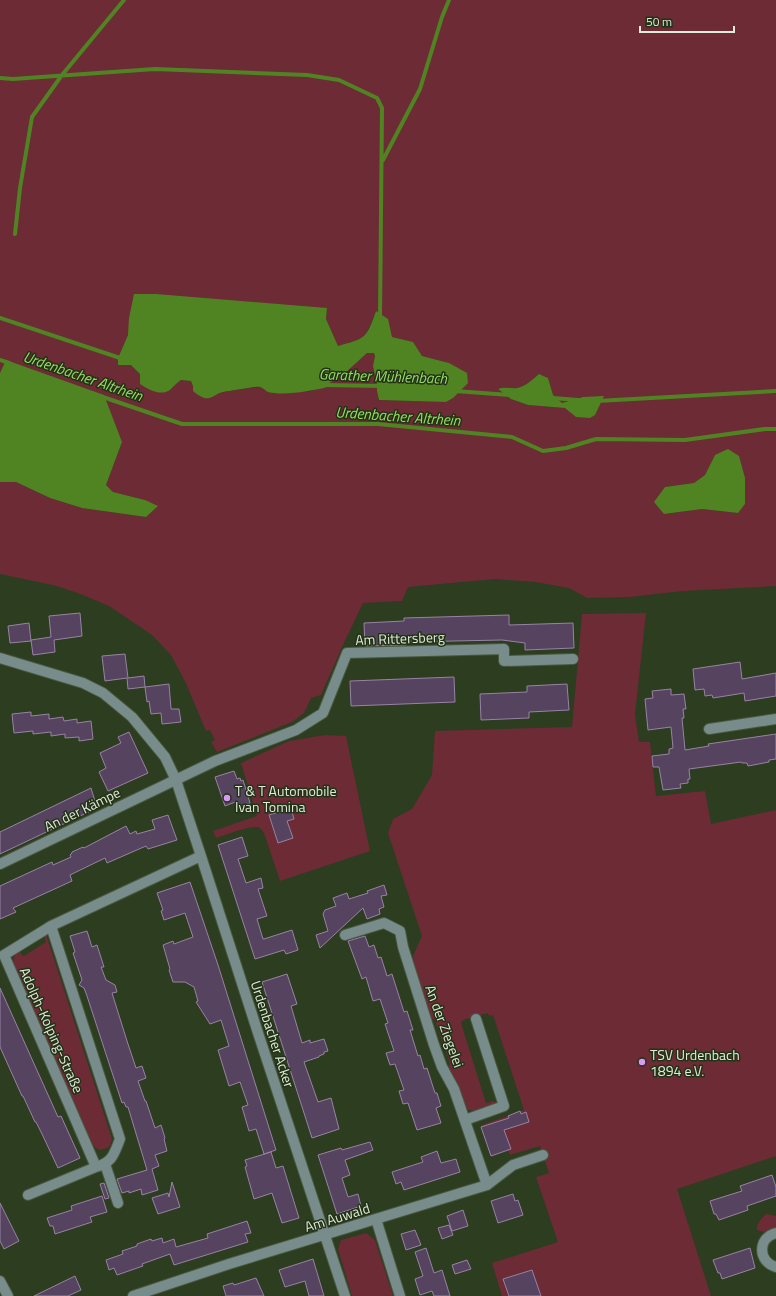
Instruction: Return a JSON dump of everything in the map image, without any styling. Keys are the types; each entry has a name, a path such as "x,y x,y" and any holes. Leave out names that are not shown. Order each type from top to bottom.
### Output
{"street":[{"name":"Am Rittersberg","path":"176,780 215,761 296,730 323,713 347,653 504,649 504,661 572,659"},
{"name":"Urdenbacher Acker","path":"0,658 83,683 103,693 132,717 165,756 176,780 202,856 260,1041 345,1296"},
{"path":"708,728 776,718"},
{"name":"An der Kämpe","path":"0,864 176,780"},
{"name":"Adolph-Kolping-Straße","path":"118,1203 4,955 51,926 202,856"},
{"name":"An der Ziegelei","path":"345,935 384,923 400,931 403,947 434,1045 442,1067 454,1089 487,1185"},
{"name":"Adolph-Kolping-Straße","path":"51,926 120,1139 114,1156 101,1166"},
{"path":"465,1120 504,1106 476,1019"},
{"name":"Am Auwald","path":"133,1296 487,1185 513,1165 543,1155"},
{"path":"28,1195 101,1166"},
{"path":"376,1219 400,1296"},
{"path":"776,1233 772,1234 764,1241 762,1251 766,1261 770,1265 776,1267"},
{"path":"0,1281 8,1296"}],"shaded area":[{"path":"0,0 776,0 776,586 682,591 630,597 587,598 569,588 535,582 495,579 408,587 402,601 363,603 321,695 311,698 304,713 292,722 217,752 211,742 215,740 210,730 206,731 185,681 171,655 152,635 109,606 83,595 57,586 0,574 0,482 16,482 50,498 82,508 146,517 145,500 113,492 106,485 122,442 6,360 0,373","holes":["327,309 326,319 338,346 355,341 364,336 376,311 387,319 392,337 412,342 422,356 449,363 446,402 379,400 373,366 375,356 374,353 367,353 337,379 312,391 278,393 268,392 261,387 217,393 212,397 193,386 191,381 181,380 170,390 140,374 131,365 118,358 128,335","539,374 548,378 553,395 562,403 583,397 565,408 528,405 511,399 498,389 515,388 526,384","715,455 737,513 702,509 664,514 665,487 694,483 705,475"]},
{"path":"646,613 635,714 639,742 650,742 656,796 705,791 711,824 776,810 776,1156 677,1189 711,1296 502,1296 492,1263 558,1242 536,1177 549,1173 540,1146 510,1155 508,1150 491,1156 481,1127 482,1125 524,1110 493,1015 490,1016 487,1013 463,1020 461,1023 486,1103 494,1101 496,1103 474,1111 469,1110 466,1107 458,1086 448,1068 450,1063 435,1020 431,1018 414,964 413,956 422,936 388,833 393,819 412,809 432,775 435,731 572,727 582,614"},
{"path":"325,735 346,736 370,851 280,881 264,833 260,828 248,828 216,838 213,831 257,816 241,763 289,741"},
{"path":"46,934 112,1139 110,1146 103,1149 97,1149 93,1145 14,967 14,958 17,952 19,950 24,956 46,942 44,936"},
{"path":"766,1214 776,1216 776,1227 764,1232 757,1230 758,1223"},
{"path":"366,1233 375,1240 393,1296 352,1296 338,1249 341,1240"}],"water":[{"path":"134,294 156,294 327,308 326,319 338,346 360,339 364,336 370,327 376,311 388,319 392,337 413,342 422,356 449,363 467,373 468,383 453,398 446,402 379,400 373,366 375,356 374,353 367,353 344,374 328,384 327,387 314,390 274,393 268,392 261,387 257,387 221,392 207,398 202,397 193,391 191,381 181,380 167,391 160,393 156,392 140,384 140,374 131,365 118,365 118,358 128,335 129,318"},
{"path":"6,360 104,395 122,442 106,485 113,492 145,500 158,506 146,517 82,508 50,498 16,482 0,482 0,373"},
{"path":"539,374 548,378 553,395 562,403 583,397 604,396 595,415 590,418 576,417 565,408 528,405 511,399 498,389 523,386"},
{"path":"728,449 739,456 745,478 745,504 738,513 702,509 664,514 654,502 665,487 694,483 705,475 715,455"}],"building":[{"path":"80,613 82,636 54,640 55,652 33,655 31,640 51,637 49,616"},
{"path":"509,615 509,625 573,623 574,648 525,650 525,643 502,640 406,642 406,645 365,646 364,623 404,621 404,618"},
{"path":"29,623 31,641 10,643 8,626"},
{"path":"125,654 128,678 144,676 145,687 128,689 127,678 105,681 102,656"},
{"path":"740,662 742,679 776,673 776,696 745,701 744,693 713,698 712,695 705,696 704,689 695,690 693,669"},
{"path":"454,677 455,702 351,706 350,681"},
{"path":"169,684 171,709 179,709 181,722 162,724 161,713 151,714 149,701 147,702 145,687"},
{"path":"567,684 569,710 529,712 529,718 481,720 480,694 527,692 527,686"},
{"path":"671,689 671,695 684,694 686,709 683,709 684,718 682,718 685,750 709,746 708,744 776,734 776,759 769,760 769,762 748,766 747,763 741,762 689,769 690,779 688,779 688,783 680,784 681,788 663,790 659,767 653,767 652,756 669,754 669,749 673,748 671,727 648,730 645,699 653,698 652,691"},
{"path":"31,712 31,716 49,714 49,719 63,717 64,721 77,719 77,723 91,721 93,739 79,741 79,737 65,738 65,734 51,736 51,732 33,734 33,731 14,733 12,714"},
{"path":"129,732 148,773 108,791 99,772 106,768 100,753 121,743 118,737"},
{"path":"234,771 237,779 240,778 241,781 243,780 250,803 240,807 238,801 225,806 215,777"},
{"path":"91,788 97,808 0,854 0,832"},
{"path":"291,808 294,819 287,821 293,838 278,843 269,815"},
{"path":"168,815 177,840 148,849 146,846 107,863 105,858 70,875 72,881 13,908 16,912 0,919 0,886 52,862 53,865 71,857 70,855 72,852 83,847 84,848 126,826 130,834 136,831 137,834 155,829 152,820"},
{"path":"242,837 248,856 238,859 246,883 261,878 263,888 258,889 267,916 257,919 263,939 292,930 298,950 286,954 284,950 255,959 218,845"},
{"path":"190,882 218,965 276,1150 264,1154 256,1129 249,1131 242,1107 248,1105 240,1082 229,1086 218,1050 229,1046 221,1020 210,1024 196,1002 198,1001 194,987 185,982 173,982 169,970 170,969 163,945 173,941 174,944 193,937 185,913 164,920 161,911 163,910 157,893"},
{"path":"384,885 387,895 381,896 384,907 379,909 380,914 367,919 363,908 320,948 316,935 328,931 323,914 325,910 336,906 333,898 347,893 349,899 368,893 367,891"},
{"path":"87,931 92,947 97,945 104,967 101,967 106,980 115,985 117,992 112,993 136,1068 142,1066 146,1078 138,1081 155,1128 161,1125 165,1138 167,1151 155,1155 159,1166 152,1169 158,1190 142,1195 141,1189 129,1193 129,1191 122,1193 117,1179 147,1170 128,1107 126,1107 124,1102 122,1103 87,996 84,988 79,985 82,980 73,953 75,952 70,936"},
{"path":"365,936 369,947 374,945 378,958 381,957 387,976 392,974 404,1012 407,1011 413,1030 410,1030 418,1056 420,1055 424,1069 427,1068 435,1093 437,1093 441,1106 436,1108 441,1123 417,1130 408,1103 403,1104 399,1091 404,1090 395,1064 390,1065 386,1053 394,1051 385,1024 388,1023 380,999 373,1001 366,977 362,979 348,941"},
{"path":"287,974 297,1004 291,1006 302,1043 310,1040 310,1043 324,1039 328,1051 324,1052 324,1054 319,1057 304,1062 318,1102 331,1098 339,1129 312,1138 262,982"},
{"path":"0,988 58,1117 61,1116 80,1158 58,1168 22,1096 0,1047"},
{"path":"520,1111 521,1114 526,1112 529,1122 504,1130 511,1149 491,1156 481,1127 509,1118 508,1116"},
{"path":"370,1142 373,1150 345,1160 350,1175 342,1178 348,1197 358,1194 361,1206 337,1214 318,1155 341,1148 342,1150"},
{"path":"437,1151 441,1163 456,1159 460,1172 404,1190 401,1182 396,1184 392,1172 423,1162 421,1157"},
{"path":"271,1152 276,1168 283,1166 299,1218 282,1223 272,1193 254,1199 245,1167 247,1166 245,1160"},
{"path":"772,1175 776,1187 776,1196 747,1206 748,1210 719,1220 716,1214 714,1214 710,1201 742,1191 740,1186"},
{"path":"172,1182 180,1207 158,1214 152,1198 168,1193 169,1197"},
{"path":"104,1183 109,1198 105,1199 100,1184"},
{"path":"513,1194 515,1201 518,1200 523,1215 498,1223 491,1201"},
{"path":"102,1196 107,1212 90,1217 92,1222 55,1234 53,1226 50,1226 47,1218 72,1210 71,1206"},
{"path":"0,1203 19,1241 4,1249 0,1241"},
{"path":"463,1210 468,1226 452,1231 447,1216"},
{"path":"247,1221 251,1233 245,1234 248,1242 174,1265 170,1254 142,1264 143,1266 117,1275 114,1268 109,1270 106,1260 123,1254 122,1251 151,1239 152,1241 162,1238 163,1243 174,1239 176,1247 208,1238 207,1234"},
{"path":"449,1225 453,1235 442,1239 438,1228"},
{"path":"415,1230 421,1245 406,1250 401,1234"},
{"path":"426,1248 434,1273 442,1270 450,1296 434,1296 432,1291 420,1295 415,1279 423,1276 415,1252"},
{"path":"750,1248 755,1268 722,1279 713,1260"},
{"path":"313,1259 324,1296 309,1296 305,1281 285,1287 279,1270"},
{"path":"467,1260 471,1269 455,1274 452,1265"},
{"path":"532,1270 541,1296 509,1296 503,1279"},
{"path":"75,1276 81,1290 68,1296 34,1296"},
{"path":"256,1278 264,1296 226,1296 223,1286 233,1283 234,1285"}],"waterway":[{"path":"15,234 20,188 32,117 62,75 124,0"},
{"path":"383,160 420,89 442,17 449,0"},
{"path":"0,78 13,79 155,69 307,75 339,80 377,98 382,108 380,318"},
{"name":"Garather Mühlenbach","path":"0,318 123,359"},
{"name":"Urdenbacher Altrhein","path":"0,360 9,363"},
{"name":"Garather Mühlenbach","path":"324,385 383,386"},
{"name":"Garather Mühlenbach","path":"455,391 510,395"},
{"name":"Garather Mühlenbach","path":"597,401 776,391"},
{"name":"Urdenbacher Altrhein","path":"100,396 182,424 378,424 512,437 543,451 566,448 596,439 685,440 765,429 776,429"},
{"name":"Garather Mühlenbach","path":"553,398 578,400"}],"place":[{"name":"T & T Automobile Ivan Tomina","path":"227,798"},
{"name":"TSV Urdenbach 1894 e.V.","path":"642,1062"}]}
